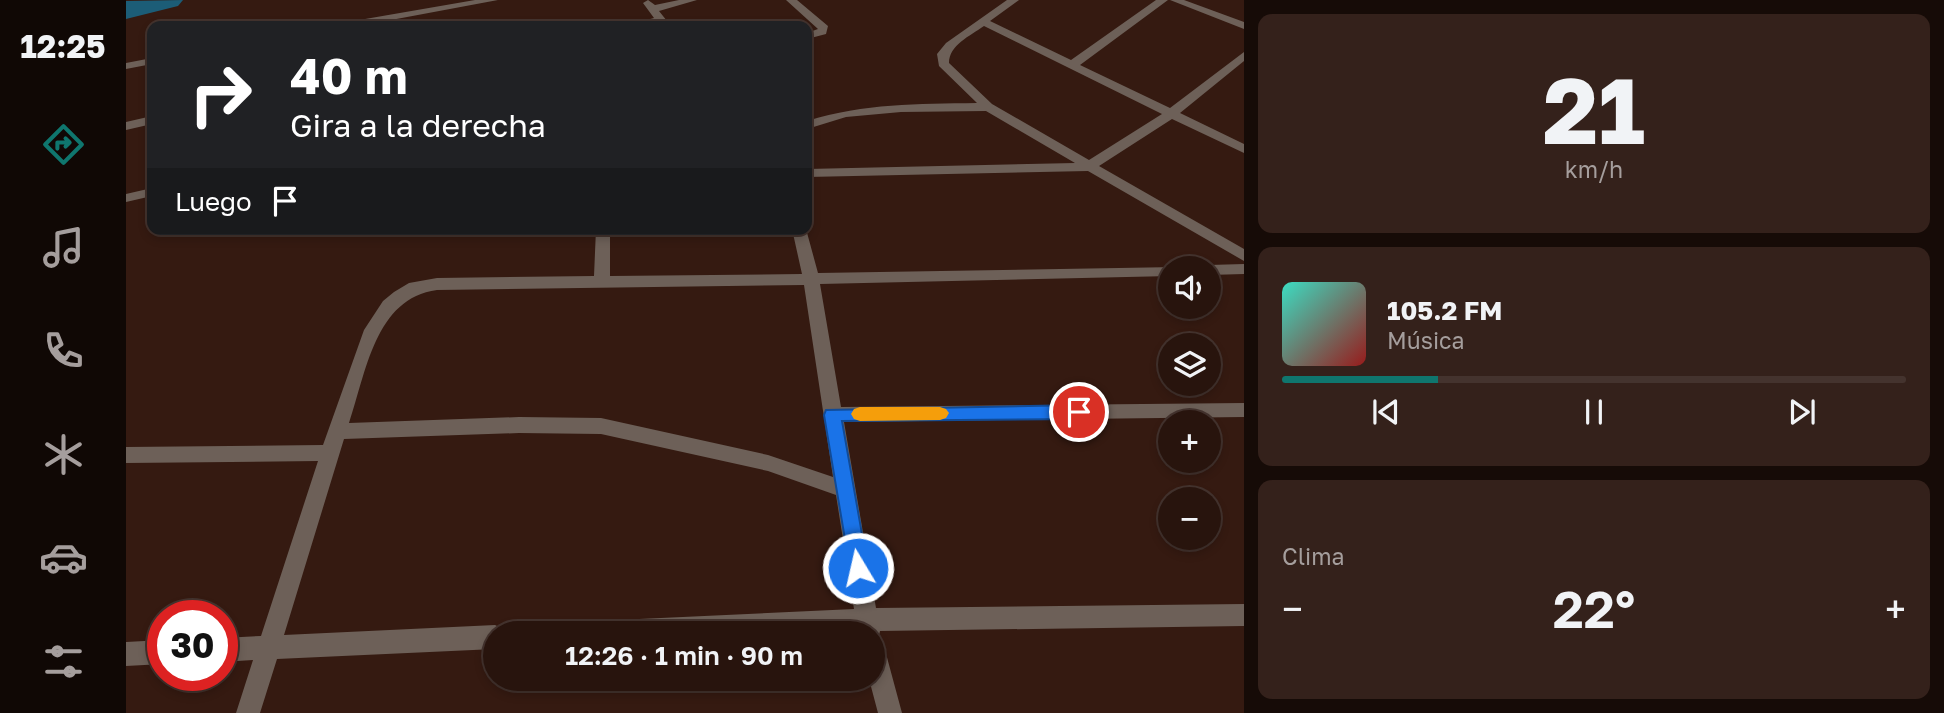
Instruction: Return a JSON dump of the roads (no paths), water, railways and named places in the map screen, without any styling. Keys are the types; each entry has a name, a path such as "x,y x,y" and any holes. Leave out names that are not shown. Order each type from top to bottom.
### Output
{"street":[{"path":"371,21 493,0"},
{"path":"650,4 692,0"},
{"path":"792,0 824,28 822,32 812,35"},
{"path":"1014,0 950,45 943,54 943,64 988,107 1244,256"},
{"path":"1072,65 1163,0"},
{"path":"1175,0 1244,26"},
{"path":"650,4 663,21"},
{"path":"981,21 1244,149"},
{"path":"812,173 1088,167 1171,114 1244,55"},
{"path":"126,66 147,62"},
{"path":"812,124 856,112 901,108 988,107"},
{"path":"126,126 147,121"},
{"path":"126,198 147,193"},
{"path":"602,283 603,235"},
{"path":"800,235 811,279 866,621"},
{"path":"1221,270 1244,269"},
{"path":"248,713 337,431 372,330 389,305 415,287 437,284 1158,271"},
{"path":"832,415 1244,410"},
{"path":"337,431 519,425 601,426 768,463 846,490"},
{"path":"126,456 331,453"},
{"path":"885,626 1244,615"},
{"path":"238,648 483,638"},
{"path":"126,654 147,653"},
{"path":"884,691 890,713"}],"waterway":[{"path":"126,10 168,0"}]}
